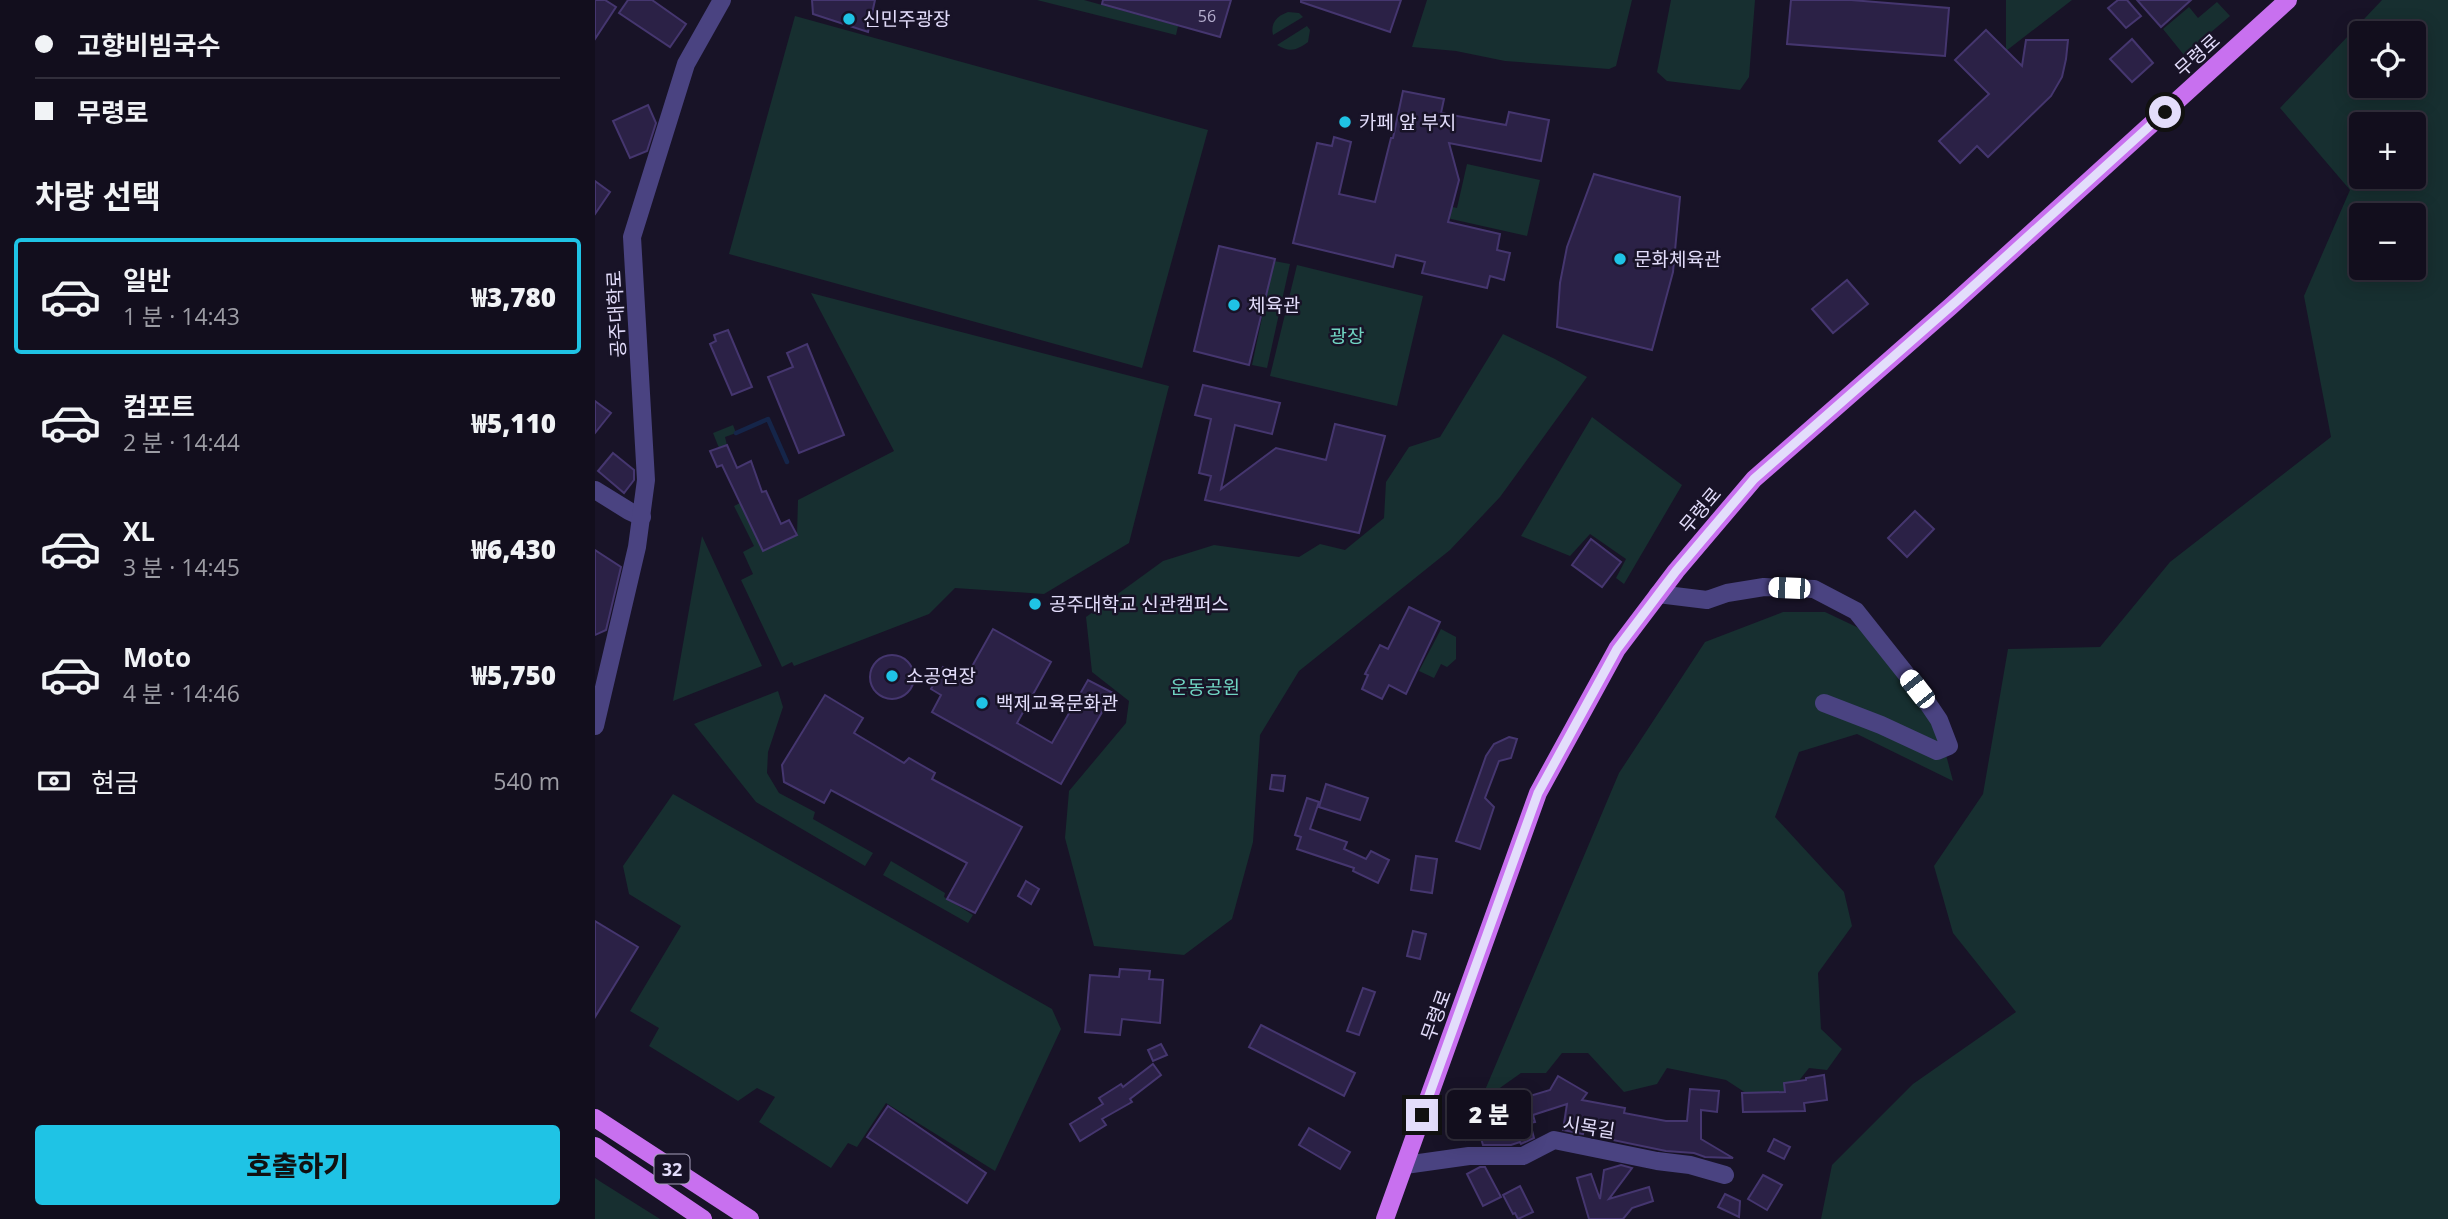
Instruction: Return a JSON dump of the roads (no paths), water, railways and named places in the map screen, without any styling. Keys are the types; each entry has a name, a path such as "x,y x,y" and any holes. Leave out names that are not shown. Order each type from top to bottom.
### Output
{"main road":[{"name":"무령로","path":"1385,1219 1538,793 1617,649 1658,594 1754,479 1959,299 2288,0"},
{"name":"32","path":"595,1118 750,1219"},
{"name":"32","path":"595,1146 703,1219"}],"street":[{"name":"공주대학로","path":"595,726 642,517 646,480 632,237 686,64 722,0"},
{"path":"595,490 642,517"},
{"path":"1658,594 1707,600 1727,593 1764,587 1814,589 1856,611 1939,720 1949,746 1937,751 1824,702"},
{"path":"595,649 612,656"},
{"name":"시목길","path":"1405,1165 1469,1156 1523,1156 1554,1140 1690,1165 1725,1175"}],"waterway":[{"path":"736,433 768,419 787,462"}],"place":[{"name":"신민주광장","path":"849,19"},
{"name":"카페 앞 부지","path":"1345,122"},
{"name":"문화체육관","path":"1620,259"},
{"name":"체육관","path":"1234,305"},
{"name":"공주대학교 신관캠퍼스","path":"1035,604"},
{"name":"소공연장","path":"892,676"},
{"name":"백제교육문화관","path":"982,703"}],"park label":[{"name":"광장","path":"1347,336"},
{"name":"운동공원","path":"1205,687"}]}
